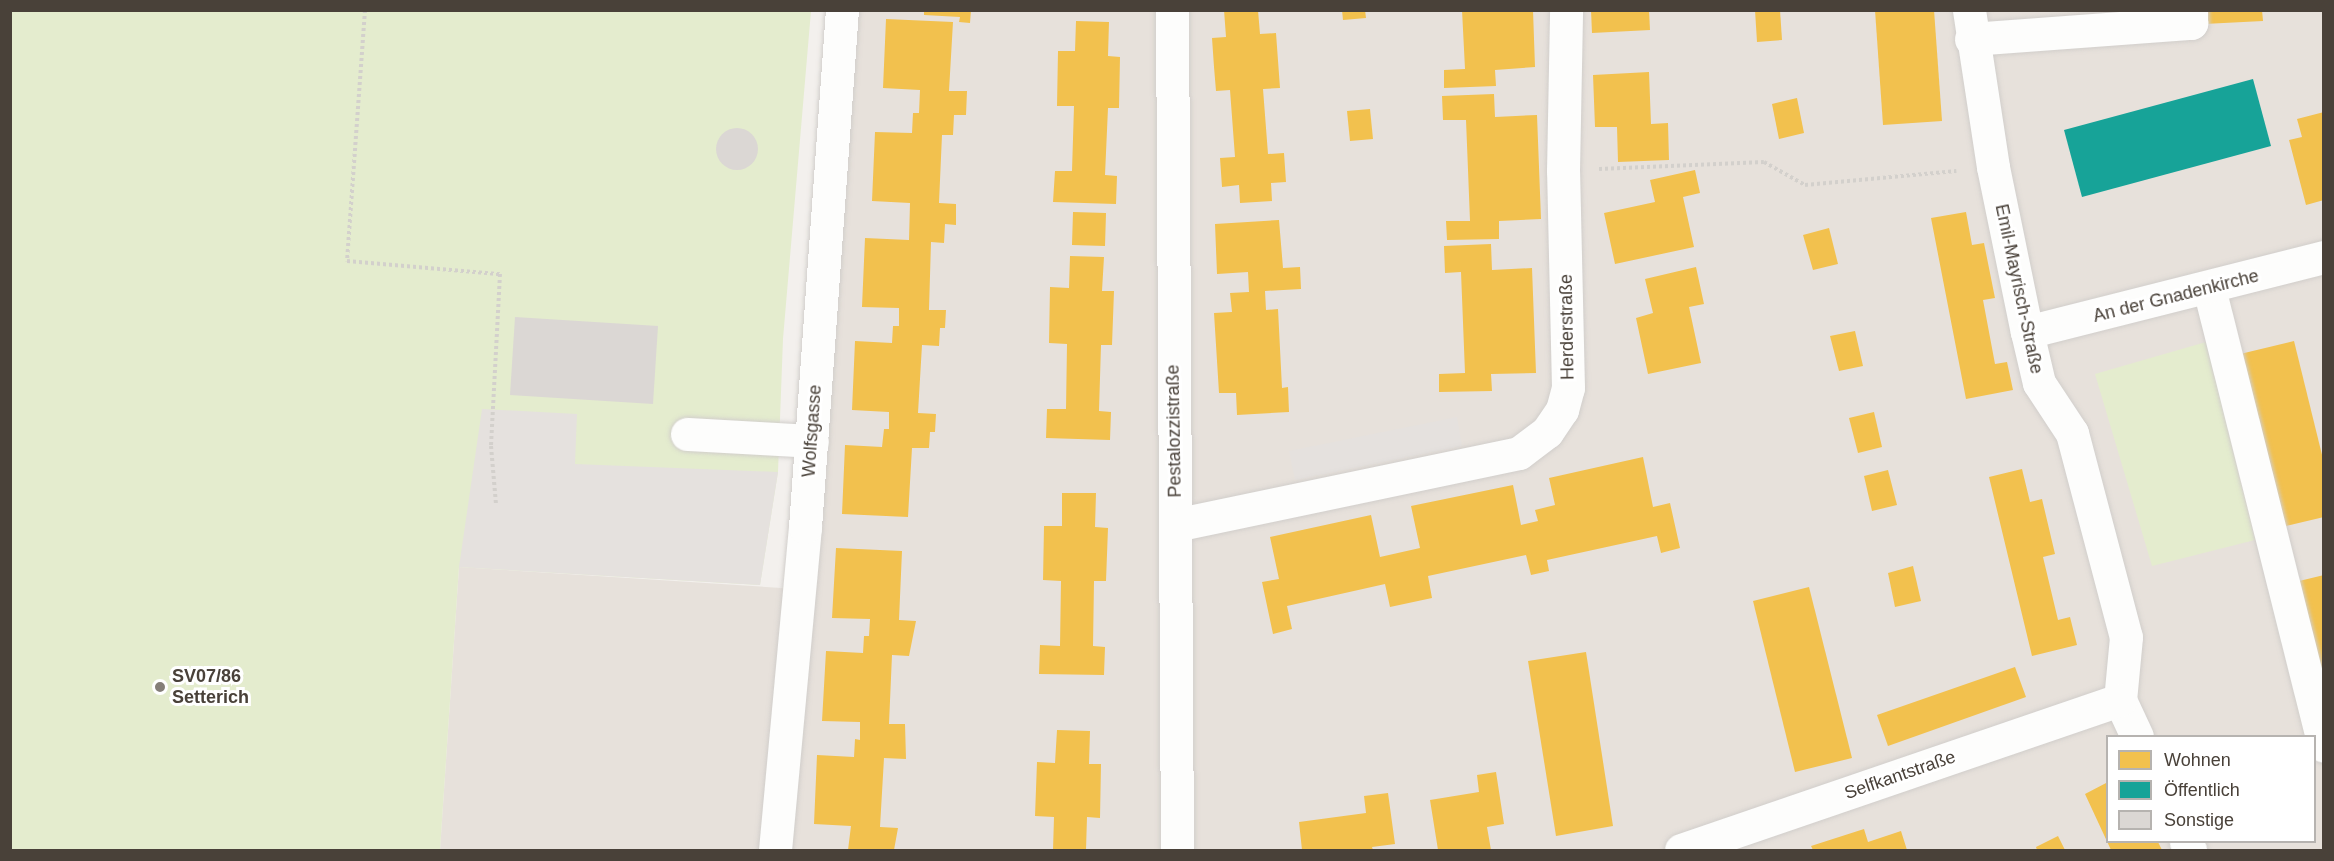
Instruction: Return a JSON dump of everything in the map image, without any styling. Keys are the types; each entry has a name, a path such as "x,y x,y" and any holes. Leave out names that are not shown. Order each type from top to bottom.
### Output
{"street":[{"name":"Wolfsgasse","path":"775,850 812,441 842,10"},
{"name":"Pestalozzistraße","path":"1172,10 1177,850"},
{"name":"Herderstraße","path":"1175,525 1519,453 1547,432 1562,410 1568,388 1563,171 1566,10"},
{"name":"Emil-Mayrisch-Straße","path":"2120,700 2126,637 2072,433 2039,383 1993,167 1970,25 2191,23 2191,10"},
{"name":"An der Gnadenkirche","path":"2027,332 2209,288 2324,257"},
{"path":"2209,288 2324,746"},
{"path":"687,434 812,441"},
{"path":"2120,700 2137,735"},
{"name":"Selfkantstraße","path":"1681,850 2120,700"}],"path":[{"path":"365,10 348,261 500,274 491,446 496,504"},
{"path":"1563,171 1764,162 1805,185 1993,167"}],"shaded area":[{"path":"850,11 2323,11 2323,850 440,850 459,567 812,590"},
{"path":"482,409 577,414 575,464 778,472 760,585 459,567"},
{"path":"1457,417 1462,446 1295,480 1289,451"}],"green space":[{"path":"10,11 811,11 783,339 778,472 760,585 459,567 440,850 11,850"},
{"path":"2206,342 2255,540 2152,566 2095,374"}],"building: Wohnen":[{"path":"924,10 971,10 970,23 959,22 960,17 924,15"},
{"path":"1224,10 1258,10 1260,34 1276,33 1280,88 1263,89 1268,154 1284,153 1286,182 1271,183 1272,201 1240,203 1239,185 1222,187 1220,158 1235,157 1230,90 1216,91 1214,67 1212,38 1226,37"},
{"path":"1342,10 1365,10 1366,18 1343,20"},
{"path":"1462,10 1533,10 1535,67 1495,70 1496,86 1444,88 1444,70 1465,69"},
{"path":"1591,10 1649,10 1650,30 1592,33"},
{"path":"1755,10 1780,10 1782,40 1757,42"},
{"path":"1875,10 1934,10 1942,121 1883,125"},
{"path":"2204,10 2262,10 2263,21 2204,24"},
{"path":"886,19 953,22 949,91 967,91 966,115 954,115 953,135 942,135 939,203 956,204 956,225 945,224 944,243 931,242 929,310 946,310 945,328 940,328 939,346 922,345 918,413 936,414 935,432 930,432 929,448 912,448 908,517 842,514 845,445 882,447 884,429 889,429 889,412 852,410 855,341 892,343 893,326 899,326 899,308 862,307 865,238 909,240 910,203 872,201 875,132 912,133 913,113 919,113 920,90 883,88"},
{"path":"1076,21 1109,22 1108,56 1120,57 1119,108 1108,108 1105,175 1117,176 1116,204 1053,202 1055,171 1072,171 1074,106 1057,106 1058,51 1075,51"},
{"path":"1649,72 1651,124 1668,123 1669,160 1618,162 1617,127 1595,127 1593,75"},
{"path":"1494,94 1495,117 1537,115 1541,219 1499,221 1499,239 1447,240 1446,221 1470,221 1466,120 1443,120 1442,96"},
{"path":"1797,98 1804,133 1779,139 1772,104"},
{"path":"1370,109 1373,139 1350,141 1347,111"},
{"path":"2324,112 2324,200 2306,205 2289,140 2302,137 2297,119"},
{"path":"1695,170 1700,193 1683,197 1694,247 1615,264 1604,213 1655,202 1650,180"},
{"path":"1073,212 1106,213 1105,246 1072,245"},
{"path":"1966,212 1972,245 1984,243 1995,298 1983,300 1995,364 2007,362 2013,390 1966,399 1931,218"},
{"path":"1279,220 1283,268 1300,267 1301,289 1265,291 1266,310 1278,309 1282,388 1288,387 1289,412 1237,415 1236,393 1219,393 1214,313 1232,312 1230,293 1249,292 1248,272 1217,274 1215,224"},
{"path":"1829,228 1838,264 1813,270 1803,235"},
{"path":"1491,244 1492,270 1532,268 1536,373 1491,374 1492,391 1439,392 1439,374 1465,373 1461,272 1445,273 1444,246"},
{"path":"1070,256 1104,257 1102,291 1114,291 1112,345 1101,345 1099,411 1111,412 1110,440 1046,438 1047,409 1066,409 1067,344 1049,343 1050,287 1069,288"},
{"path":"1696,267 1704,304 1689,307 1701,363 1648,374 1636,318 1653,313 1645,279"},
{"path":"1855,331 1863,366 1839,371 1830,336"},
{"path":"2294,341 2324,463 2324,517 2277,528 2236,355"},
{"path":"1874,412 1882,447 1858,453 1849,418"},
{"path":"1643,457 1653,507 1670,503 1680,548 1661,553 1657,536 1547,560 1549,571 1531,575 1526,555 1428,576 1432,598 1390,607 1385,584 1287,606 1292,629 1273,634 1262,582 1279,579 1270,537 1371,515 1380,557 1420,548 1411,506 1513,485 1521,525 1538,521 1535,510 1555,505 1549,478"},
{"path":"2022,469 2030,502 2042,499 2055,554 2043,557 2058,620 2070,617 2077,645 2032,656 1989,477"},
{"path":"1888,470 1897,505 1872,511 1864,476"},
{"path":"1062,493 1096,493 1095,527 1108,528 1106,581 1094,581 1093,646 1105,647 1104,675 1039,674 1040,645 1060,646 1061,581 1043,580 1044,526 1062,526"},
{"path":"836,548 902,551 899,620 916,621 909,656 892,655 889,724 905,724 906,759 884,758 880,827 898,828 894,850 848,850 851,826 814,824 817,755 854,757 855,739 860,740 860,722 822,721 826,651 863,653 864,636 869,636 870,619 832,618"},
{"path":"1913,566 1921,601 1895,607 1888,573"},
{"path":"2324,575 2324,716 2291,583"},
{"path":"1809,587 1852,758 1795,772 1753,601"},
{"path":"1586,652 1613,826 1556,836 1528,661"},
{"path":"2015,667 2026,697 1888,746 1877,715"},
{"path":"1057,730 1090,731 1089,764 1101,764 1100,818 1087,817 1086,850 1053,850 1054,817 1035,816 1037,762 1055,763"},
{"path":"1496,772 1504,824 1487,827 1491,850 1438,850 1430,800 1479,792 1477,775"},
{"path":"2106,783 2106,839 2085,794"},
{"path":"1388,793 1395,844 1372,847 1373,850 1302,850 1299,822 1366,813 1364,796"},
{"path":"1864,829 1868,842 1901,831 1907,850 1813,850 1811,846"},
{"path":"2058,836 2065,850 2037,850 2036,847"},
{"path":"2108,843 2158,843 2162,850 2111,850"}],"building: Öffentlich":[{"path":"2253,79 2271,146 2082,197 2064,130"}],"building: Sonstige":[{"path":"737,128 752,134 758,149 752,164 737,170 722,164 716,149 722,134"},
{"path":"515,317 658,326 653,404 510,395"}],"place":[{"name":"SV07/86 Setterich","path":"160,687"}]}
